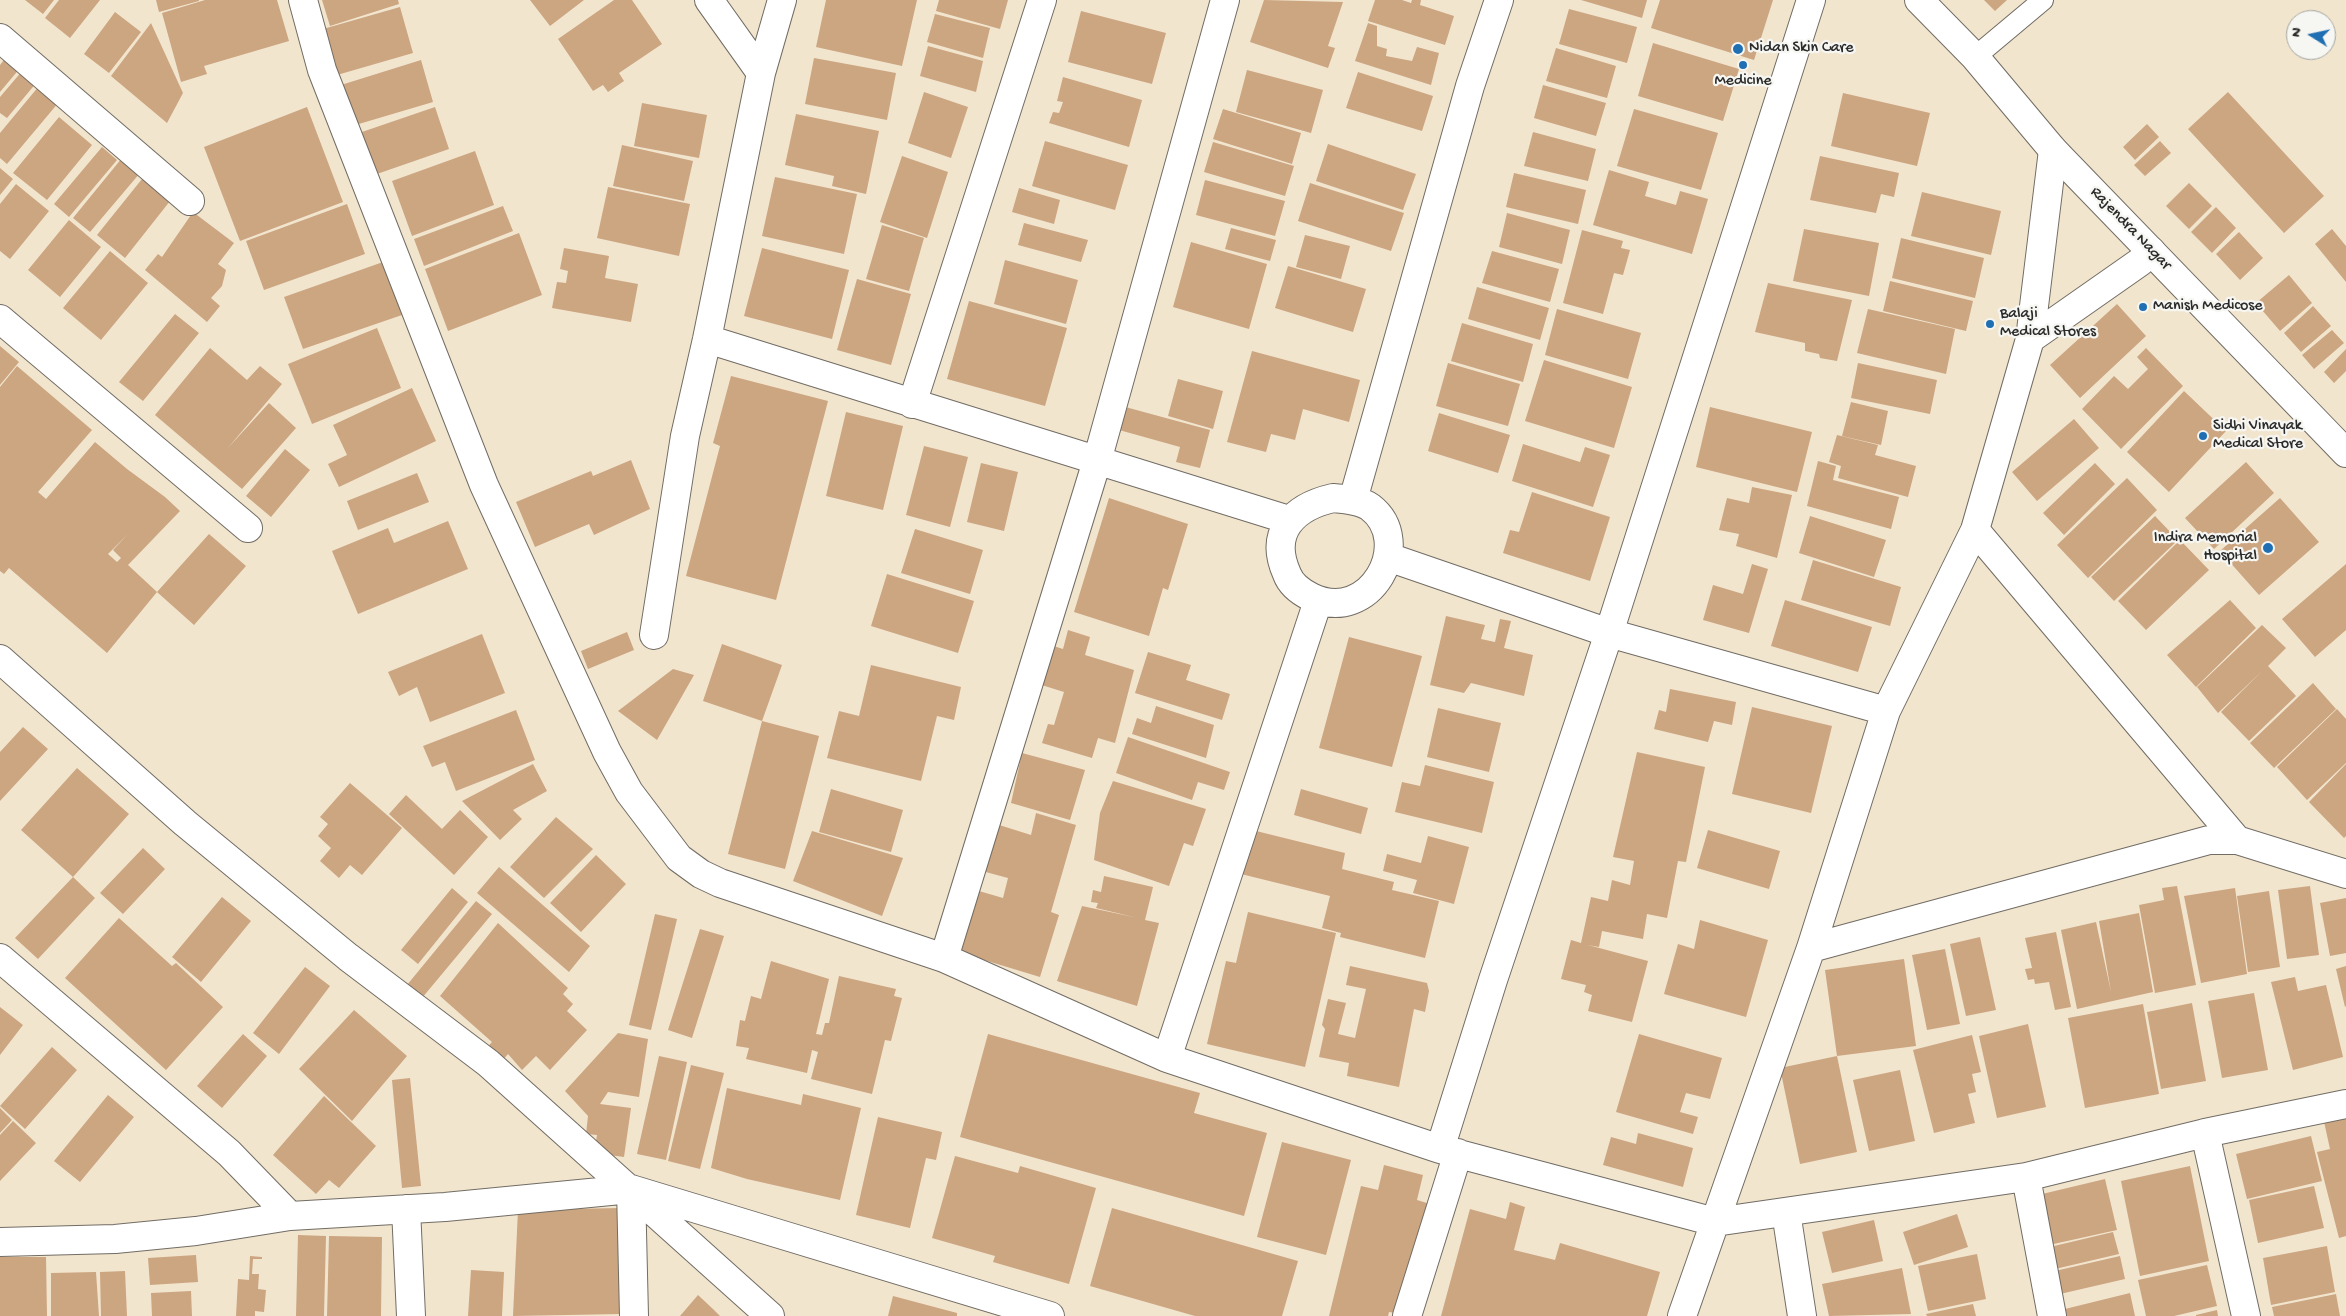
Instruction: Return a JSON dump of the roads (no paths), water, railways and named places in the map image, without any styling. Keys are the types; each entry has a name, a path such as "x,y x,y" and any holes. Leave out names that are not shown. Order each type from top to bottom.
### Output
{"street":[{"path":"303,0 322,70 484,485 607,752 629,792 680,858 701,874 720,883 944,958 1167,1058 1449,1151 1715,1222 2026,1178 2204,1133 2346,1104"},
{"path":"708,0 761,73"},
{"path":"654,635 685,436 707,339 761,73 782,0"},
{"path":"912,404 1042,0"},
{"path":"944,958 1097,461 1225,0"},
{"path":"1353,500 1470,86 1499,0"},
{"path":"1407,1316 1493,980 1609,633 1811,0"},
{"name":"Rajendra Nagar","path":"1918,0 1975,57 2053,150 2346,453"},
{"path":"0,38 190,200"},
{"path":"1682,1316 1811,948 1886,711 1975,530 2030,338 2053,150"},
{"path":"2030,338 2140,262 2151,251"},
{"path":"0,319 248,528"},
{"path":"707,339 1289,520"},
{"path":"1333,498 1353,500 1370,507 1381,521 1388,538 1388,557 1382,575 1370,589 1355,600 1337,603 1318,601 1302,593 1289,580 1281,563 1280,544 1289,520 1312,503 1333,498"},
{"path":"1975,530 2237,840"},
{"path":"1388,557 1609,633 1886,711"},
{"path":"1167,1058 1318,601"},
{"path":"0,659 185,823 348,957 488,1063 770,1316"},
{"path":"1811,948 2209,840 2237,840 2346,874"},
{"path":"0,958 229,1153 290,1216"},
{"path":"2204,1133 2246,1316"},
{"path":"2026,1178 2052,1316"},
{"path":"631,1190 634,1316"},
{"path":"0,1242 114,1239 196,1231 290,1216 406,1209 631,1190 1050,1316"},
{"path":"406,1209 411,1316"},
{"path":"1786,1212 1802,1316"}],"lane":[{"path":"1975,57 2044,0"}],"place":[{"name":"Nidan Skin Care","path":"1738,49"},
{"name":"Medicine","path":"1743,65"},
{"name":"Manish Medicose","path":"2143,307"},
{"name":"Balaji Medical Stores","path":"1990,324"},
{"name":"Sidhi Vinayak Medical Store","path":"2203,436"},
{"name":"Indira Memorial Hospital","path":"2268,548"}]}
